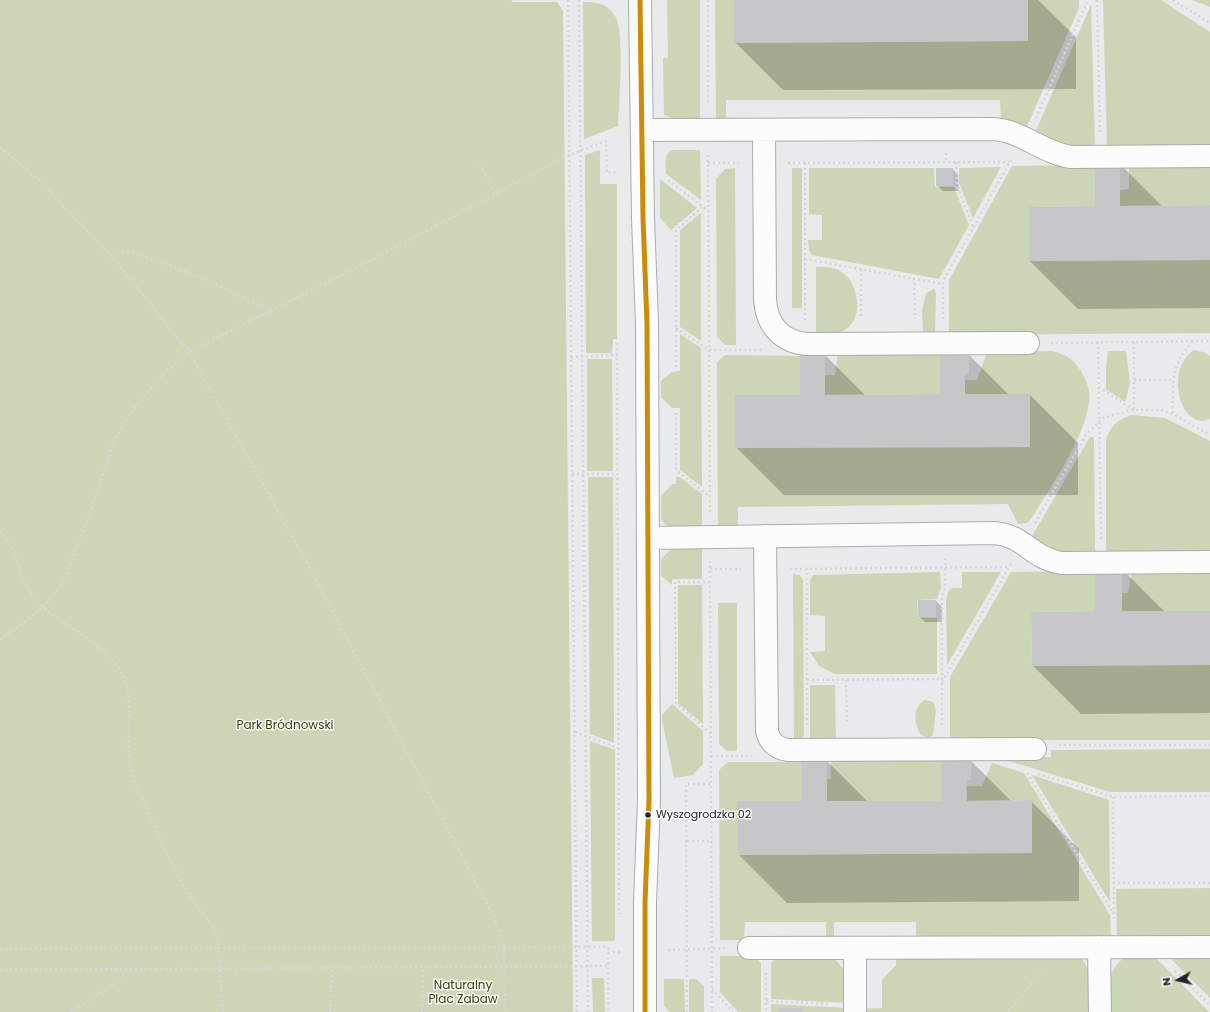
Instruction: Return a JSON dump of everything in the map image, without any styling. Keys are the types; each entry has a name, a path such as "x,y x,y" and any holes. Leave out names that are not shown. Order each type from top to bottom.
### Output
{"street":[{"path":"640,0 642,130 653,174 647,324 649,800 644,902 646,1012"},
{"path":"642,130 994,129 1010,131 1060,155 1100,157 1210,156"},
{"path":"764,130 765,307 774,330 799,343 1028,343"},
{"path":"648,538 742,538 765,536 994,532 1012,536 1023,543 1032,552 1049,560 1067,563 1210,562"},
{"path":"765,536 767,731 769,739 777,747 788,750 1035,749"},
{"path":"1100,1012 1106,947"},
{"path":"758,948 1210,947"},
{"path":"855,948 855,1009"}],"path":[{"path":"568,0 577,1012"},
{"path":"579,0 588,1012"},
{"path":"708,0 708,111"},
{"path":"943,343 943,284 1010,162 1027,139 1088,0"},
{"path":"1097,0 1100,157"},
{"path":"1173,0 1210,23"},
{"path":"0,640 44,607 61,586 84,529 114,442 126,420 137,404 164,373 189,352 371,260 569,155 606,141 607,173 653,174 709,212"},
{"path":"0,147 41,182 114,259 189,352 306,561 494,916 504,947 505,1012"},
{"path":"708,151 710,516"},
{"path":"676,328 709,350 778,350 799,343 805,259 805,162"},
{"path":"945,162 945,168"},
{"path":"956,162 957,185 973,227"},
{"path":"708,163 1010,162"},
{"path":"480,165 496,194"},
{"path":"676,367 676,230 702,207"},
{"path":"116,250 132,252 198,276 263,307"},
{"path":"805,259 943,284"},
{"path":"861,269 861,344"},
{"path":"914,278 915,344"},
{"path":"1028,343 1210,341"},
{"path":"1098,342 1101,563"},
{"path":"1134,342 1134,410"},
{"path":"1173,414 1173,380 1180,358 1192,342"},
{"path":"617,343 619,921"},
{"path":"571,356 618,355"},
{"path":"1134,380 1173,380"},
{"path":"1099,387 1134,410"},
{"path":"942,681 1086,435 1099,420 1118,413 1134,410 1156,409 1173,414 1210,434"},
{"path":"676,413 676,470 710,496"},
{"path":"572,474 617,474"},
{"path":"0,531 15,554 27,587 44,607 105,653 120,672 128,698 130,761 134,778 174,868 192,898 215,929 220,968 223,1012"},
{"path":"710,554 712,1012"},
{"path":"710,569 1015,567"},
{"path":"806,568 807,750"},
{"path":"942,749 942,599 945,588 945,568"},
{"path":"710,582 675,582 676,704 711,734"},
{"path":"807,680 942,681"},
{"path":"846,680 847,750"},
{"path":"575,732 618,748"},
{"path":"1035,749 1057,745 1210,744"},
{"path":"1114,914 1026,770 1113,797 1210,796"},
{"path":"687,1012 686,784 711,784"},
{"path":"1106,947 1114,914 1113,797"},
{"path":"687,841 711,841"},
{"path":"1113,884 1210,882"},
{"path":"619,945 619,952"},
{"path":"0,949 608,947 608,1012"},
{"path":"1009,1012 1059,947"},
{"path":"1151,947 1210,1005"},
{"path":"758,948 766,1001 766,1012"},
{"path":"0,970 608,966"},
{"path":"422,1012 423,967"},
{"path":"330,1012 332,968"},
{"path":"70,1012 117,982 128,969"},
{"path":"712,988 734,1012"},
{"path":"766,1001 855,1009"}],"green space":[{"name":"Park Bródnowski","path":"0,0 511,0 513,2 557,2 563,11 573,1012 0,1012"},
{"path":"667,0 700,0 700,119 673,118 664,115 663,58 668,58"},
{"path":"715,0 734,0 735,43 1028,41 1028,0 1079,0 1079,8 1025,131 1001,118 1000,100 726,100 726,118 716,119"},
{"path":"1103,0 1161,0 1210,32 1210,148 1107,148"},
{"path":"1192,0 1210,0 1210,7"},
{"path":"583,2 602,4 612,12 618,24 621,52 618,126 584,139"},
{"path":"1091,5 1095,148 1059,149 1034,135"},
{"path":"600,150 600,184 617,184 617,339 613,339 612,353 586,353 585,155"},
{"path":"674,150 700,150 701,200 666,174 668,153"},
{"path":"1094,165 1095,206 1029,207 1029,261 1210,260 1210,333 949,335 949,280 1012,166"},
{"path":"1129,165 1210,165 1210,205 1120,206 1120,190 1129,189"},
{"path":"1001,167 973,218 959,183 959,168"},
{"path":"735,168 736,345 725,345 717,337 716,179 725,169"},
{"path":"792,168 802,168 802,308 792,308"},
{"path":"809,168 934,168 935,187 954,187 969,225 939,279 812,255 809,249 808,240 822,240 822,215 809,214"},
{"path":"660,179 697,208 671,230 660,218"},
{"path":"701,213 701,341 680,327 680,230"},
{"path":"816,267 830,268 840,271 848,278 855,291 857,299 856,315 849,327 841,332 816,336"},
{"path":"934,289 936,293 935,335 923,335 922,311 926,293"},
{"path":"680,334 701,348 702,487 680,470 680,408 672,408 661,397 661,381 672,372 680,371"},
{"path":"1194,350 1203,352 1210,356 1210,419 1200,421 1191,417 1184,408 1180,397 1178,384 1179,371 1185,360"},
{"path":"1052,351 1070,358 1079,368 1088,387 1089,402 1081,432 1074,447 1057,477 1027,523 1018,524 1008,504 738,507 738,530 718,530 717,362 725,355 800,356 800,395 735,395 736,448 1030,447 1030,394 965,394 965,380 977,380 987,352"},
{"path":"1108,351 1126,351 1130,383 1125,402 1106,389"},
{"path":"940,352 940,394 825,395 825,375 835,375 838,353"},
{"path":"587,359 612,359 613,471 587,471"},
{"path":"1132,415 1165,418 1210,441 1210,553 1106,554 1106,441 1109,432 1118,421"},
{"path":"1090,437 1093,437 1094,439 1095,554 1060,555 1032,539 1032,536"},
{"path":"588,477 613,477 614,743 590,734"},
{"path":"676,477 680,477 702,494 702,530 672,530 661,520 661,496 672,484 676,484"},
{"path":"673,547 702,547 702,579 672,579 672,585 661,576 661,559"},
{"path":"1210,570 1210,611 1122,611 1122,593 1128,593 1132,571"},
{"path":"1095,571 1095,611 1031,612 1032,666 1210,665 1210,740 952,740 950,735 950,677 1011,572"},
{"path":"940,572 941,588 937,599 917,600 918,618 937,618 937,674 835,674 819,666 810,652 825,651 825,616 810,615 810,580 813,575"},
{"path":"962,572 1001,572 947,665 946,599 950,588 962,588"},
{"path":"793,574 800,575 803,580 804,734 802,739 794,742"},
{"path":"678,585 702,585 703,724 678,703"},
{"path":"718,603 737,603 737,751 727,751 719,744"},
{"path":"810,685 835,685 836,742 810,742"},
{"path":"925,700 933,702 936,710 933,735 929,738 921,735 916,721 916,711"},
{"path":"672,704 703,731 703,764 693,775 674,778 662,720 662,715"},
{"path":"590,741 615,750 615,941 592,941"},
{"path":"1210,749 1210,792 1110,792 996,757 1051,757 1051,750"},
{"path":"831,758 941,759 941,801 827,801 827,779 831,779"},
{"path":"728,762 802,762 802,801 737,802 738,855 1031,853 1031,800 967,801 967,786 982,786 992,763 1024,773 1110,915 1111,939 916,940 916,922 834,922 834,940 826,940 826,922 745,922 744,940 720,940 719,770"},
{"path":"1032,775 1109,800 1110,902"},
{"path":"1210,888 1210,939 1117,939 1116,889"},
{"path":"1210,954 1210,998 1171,959 1171,957"},
{"path":"896,955 1080,958 1087,968 1089,975 1089,1012 862,1012 862,1009 882,1008 882,980 896,965"},
{"path":"720,956 753,956 761,963 761,1012 738,1012 720,992"},
{"path":"779,956 834,958 845,971 848,1003 771,999 771,963"},
{"path":"1155,957 1209,1012 1110,1012 1109,989 1111,975 1118,963 1124,958"},
{"path":"592,978 604,978 605,1012 593,1012"},
{"path":"664,979 684,979 685,1012 670,1012 664,1006"},
{"path":"689,979 696,979 704,986 704,1012 689,1012"},
{"path":"771,1004 847,1008 847,1012 803,1012 803,1008 779,1008 779,1012 771,1012"}],"building":[{"path":"734,0 1028,0 1028,41 734,43"},
{"path":"1094,165 1122,165 1123,168 1120,169 1120,206 1210,205 1210,260 1029,261 1029,207 1095,206"},
{"path":"936,168 953,168 953,186 936,186"},
{"path":"940,353 969,353 969,374 965,374 965,394 1030,394 1030,447 735,448 735,395 800,395 800,354 825,354 825,395 940,394"},
{"path":"1095,571 1125,571 1126,574 1122,574 1122,611 1210,611 1210,665 1032,666 1031,612 1095,611"},
{"path":"918,600 936,600 936,617 918,617"},
{"path":"941,759 971,759 971,780 966,780 967,801 1032,800 1032,853 738,855 737,801 802,801 802,760 827,760 827,801 941,801"},
{"path":"779,1008 803,1008 803,1012 779,1012"}],"transit line":[{"path":"640,0 643,218 647,324 649,800 645,902 645,1012"}],"place":[{"name":"Wyszogrodzka 02","path":"648,815"}],"park label":[{"name":"Naturalny Plac Zabaw","path":"463,993"}]}
